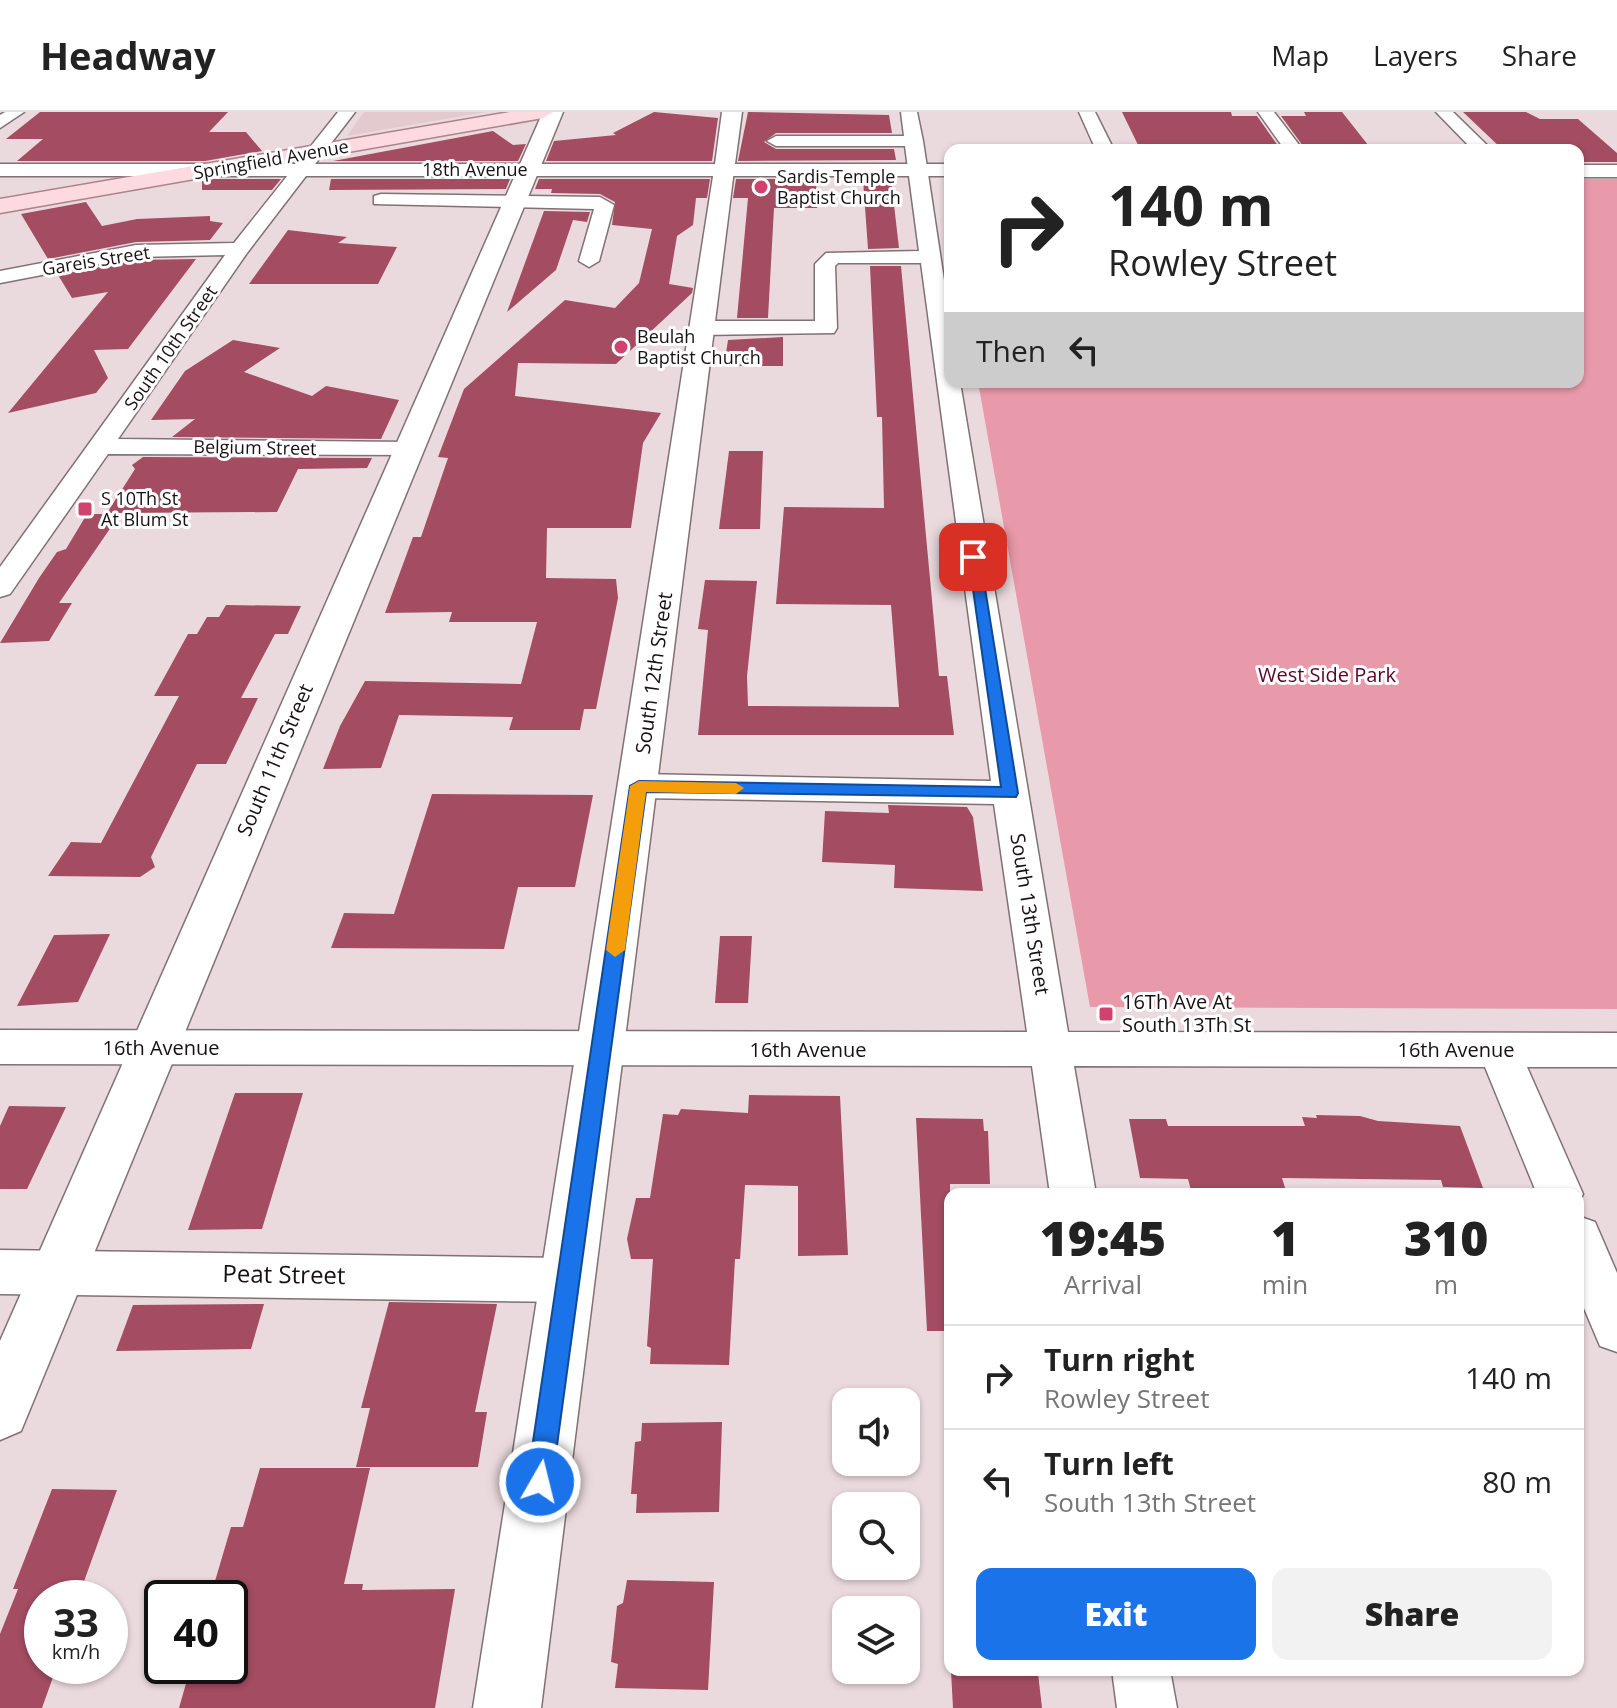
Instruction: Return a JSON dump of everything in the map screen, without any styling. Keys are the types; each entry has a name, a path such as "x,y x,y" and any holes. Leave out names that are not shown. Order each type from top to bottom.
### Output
{"main road":[{"name":"Springfield Avenue","path":"310,161 543,112"},
{"name":"Springfield Avenue","path":"0,206 210,170"}],"street":[{"path":"0,123 16,112"},
{"name":"South 10th Street","path":"0,588 240,249 347,112"},
{"name":"South 11th Street","path":"0,1410 553,112"},
{"name":"South 12th Street","path":"507,1708 732,112"},
{"path":"1087,112 1102,144"},
{"path":"1266,112 1290,144"},
{"path":"1444,112 1477,144"},
{"path":"776,141 914,141"},
{"name":"18th Avenue","path":"0,170 210,170 310,161 522,187 724,170 914,141 944,165"},
{"name":"South 13th Street","path":"914,141 944,345"},
{"path":"1584,171 1617,171"},
{"path":"381,200 522,187 605,205 589,261"},
{"name":"Gareis Street","path":"0,277 136,251 240,249"},
{"path":"703,328 826,328 825,264 833,257 931,257"},
{"name":"South 13th Street","path":"950,388 1072,1188"},
{"name":"Belgium Street","path":"103,446 408,450"},
{"path":"639,786 1010,793"},
{"name":"16th Avenue","path":"0,1047 1617,1050"},
{"path":"1499,1050 1557,1188"},
{"path":"1584,1251 1617,1329"},
{"name":"Peat Street","path":"0,1272 568,1280"},
{"path":"1142,1676 1147,1708"}],"shaded area":[{"path":"364,112 486,112 347,136"}],"green space":[{"name":"West Side Park","path":"1584,179 1617,179 1617,1009 1090,1007 979,388 1584,388"}],"building":[{"path":"40,112 228,112 209,132 246,132 262,151 205,161 17,161 43,139 6,139"},
{"path":"654,112 718,118 712,161 546,161 554,141 616,135 613,133"},
{"path":"748,112 889,115 892,133 776,133 764,142 776,149 894,149 896,160 738,161"},
{"path":"1122,112 1231,112 1232,116 1257,116 1277,144 1138,144"},
{"path":"1304,112 1342,112 1367,144 1302,144 1281,116 1306,116"},
{"path":"1463,112 1526,112 1540,119 1578,119 1617,153 1617,162 1584,162 1584,144 1497,144"},
{"path":"493,131 513,145 526,144 518,161 333,161"},
{"path":"281,179 272,190 202,190 202,181"},
{"path":"331,179 510,179 506,189 329,190"},
{"path":"539,179 710,179 707,198 696,198 693,225 677,236 669,284 693,288 692,293 616,364 518,363 515,396 661,413 643,443 631,528 547,528 546,578 616,579 618,598 596,709 584,709 580,730 509,730 513,717 399,715 381,768 323,769 340,726 365,681 521,684 537,622 449,622 452,612 385,613 413,537 421,537 448,458 438,457 464,389 565,300 615,308 639,283 652,229 612,225 615,202 600,194 551,193 552,189 535,189"},
{"path":"736,179 816,179 817,208 774,208 768,318 737,318 748,198 733,198"},
{"path":"863,179 891,179 899,248 868,249"},
{"path":"86,202 102,226 137,219 210,216 210,221 223,223 210,240 136,242 48,259 21,214"},
{"path":"544,211 590,212 587,222 573,220 556,270 507,312"},
{"path":"288,230 347,237 338,243 397,247 378,284 249,284"},
{"path":"196,259 128,349 94,350 108,378 96,393 8,413 108,292 72,298 58,275 136,260"},
{"path":"870,266 901,266 939,676 947,676 954,735 698,735 708,630 698,629 705,580 757,581 747,676 748,706 899,707 891,605 776,604 784,507 884,508 882,417 877,417"},
{"path":"783,337 783,366 724,366 728,340"},
{"path":"233,340 280,348 244,372 312,396 326,386 399,400 381,439 172,437 195,419 151,420 185,371"},
{"path":"729,451 763,451 760,529 719,529"},
{"path":"143,457 372,458 367,468 298,469 277,512 107,513 135,469 132,465"},
{"path":"87,514 120,514 59,603 72,603 49,641 0,643 39,578 57,552 66,549"},
{"path":"226,605 301,606 288,634 275,634 241,698 258,698 226,764 197,764 151,857 155,867 140,877 48,876 71,842 101,843 179,696 154,696 188,634 197,634 207,617 219,617"},
{"path":"432,794 593,795 575,887 518,887 504,949 331,948 344,913 394,914"},
{"path":"888,805 967,807 973,817 983,891 894,888 895,865 822,862 825,811 889,813"},
{"path":"110,934 78,1002 17,1006 54,935"},
{"path":"720,936 752,936 748,1003 715,1003"},
{"path":"235,1093 303,1093 262,1229 188,1230"},
{"path":"749,1095 840,1096 848,1255 798,1256 798,1186 745,1185 740,1259 735,1259 729,1365 650,1364 651,1348 647,1346 653,1259 631,1259 627,1239 636,1198 650,1198 663,1114 678,1115 681,1109 748,1113"},
{"path":"9,1106 66,1107 27,1189 0,1189 0,1126"},
{"path":"1316,1115 1360,1116 1378,1121 1460,1126 1483,1188 1443,1187 1441,1180 1282,1178 1285,1188 1190,1188 1188,1179 1140,1178 1129,1119 1166,1119 1168,1126 1305,1126 1302,1117 1317,1118"},
{"path":"916,1118 983,1119 984,1131 988,1131 990,1184 950,1184 950,1188 944,1188 944,1331 927,1331"},
{"path":"389,1302 497,1304 475,1412 487,1412 478,1467 356,1467 370,1408 361,1408"},
{"path":"264,1304 251,1349 116,1351 133,1305"},
{"path":"722,1422 719,1512 636,1513 637,1494 631,1494 635,1442 641,1441 642,1423"},
{"path":"260,1468 370,1468 344,1584 363,1584 362,1590 455,1589 435,1708 179,1708 186,1684 248,1684 248,1580 215,1580 231,1527 243,1527"},
{"path":"52,1489 117,1490 84,1580 24,1580 24,1684 51,1684 42,1708 0,1708 0,1634 18,1589 13,1589"},
{"path":"627,1580 714,1582 708,1690 615,1688 618,1664 611,1662 617,1606 623,1603"},
{"path":"951,1676 1038,1676 1042,1708 953,1708"}],"slow traffic":[{"path":"615,950 639,786 736,788"}],"place":[{"name":"Sardis Temple Baptist Church","path":"761,187"},
{"name":"Beulah Baptist Church","path":"621,347"},
{"name":"S 10Th St At Blum St","path":"85,509"},
{"name":"16Th Ave At South 13Th St","path":"1106,1014"}],"route":[{"path":"540,1482 639,786 1010,793 973,557"}]}
